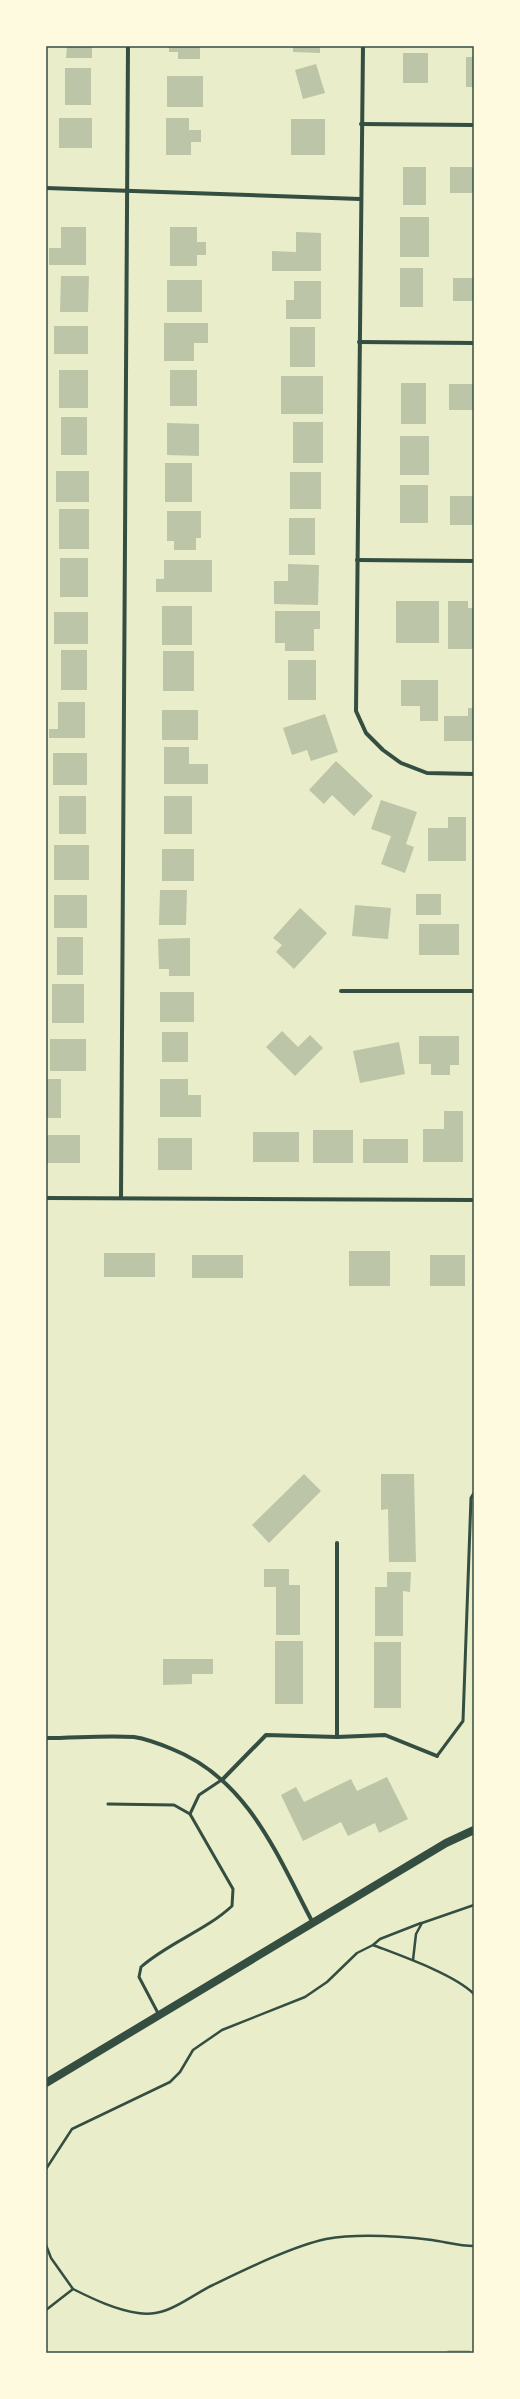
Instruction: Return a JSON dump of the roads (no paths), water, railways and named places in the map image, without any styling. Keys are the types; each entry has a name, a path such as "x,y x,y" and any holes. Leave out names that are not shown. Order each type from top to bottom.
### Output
{"main road":[{"path":"46,2083 446,1843 474,1830"}],"street":[{"path":"121,1198 128,46"},
{"path":"363,46 360,198 356,711 366,733 383,750 401,763 427,773 474,774"},
{"path":"362,124 474,125"},
{"path":"46,188 127,192 360,198"},
{"path":"359,342 474,343"},
{"path":"357,560 474,561"},
{"path":"341,990 474,991"},
{"path":"46,1198 474,1200"},
{"path":"337,1543 337,1737"},
{"path":"223,1778 266,1735 337,1737 385,1735 437,1756"},
{"path":"46,1738 135,1737 184,1753 223,1778 244,1800 265,1834 313,1923"}],"lane":[{"path":"437,1756 464,1721 472,1498 474,1493"},
{"path":"190,1814 199,1795 223,1778"},
{"path":"108,1804 174,1805 190,1814 233,1888 232,1906 221,1916 152,1957 141,1967 139,1977 159,2015"}],"waterway":[{"path":"449,2353 469,2353"}]}
